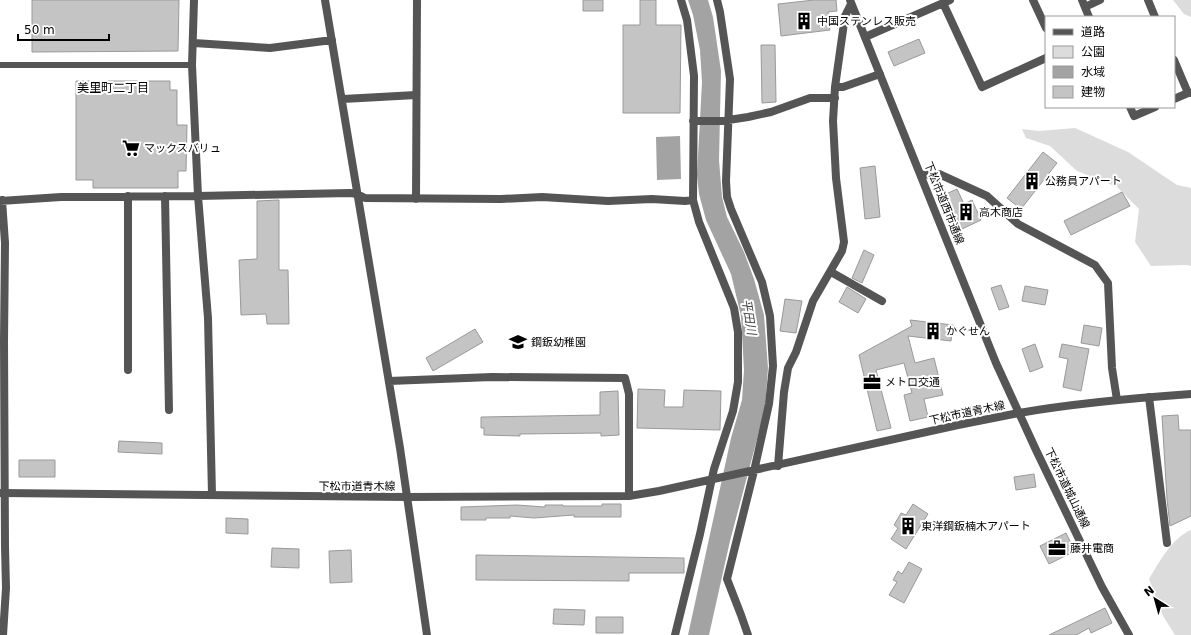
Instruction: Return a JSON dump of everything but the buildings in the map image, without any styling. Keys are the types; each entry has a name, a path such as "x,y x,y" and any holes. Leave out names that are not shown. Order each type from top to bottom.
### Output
{"street":[{"path":"194,0 194,43 192,65 198,196 208,318 212,496"},
{"path":"325,0 343,99 357,194 408,497 427,635"},
{"path":"416,199 417,0"},
{"path":"675,635 714,479 714,469 733,411 738,382 738,332 734,308 699,222 693,200 696,121 694,76 687,20 681,0"},
{"path":"717,0 730,79 725,120 727,197 762,282 770,316 773,366 769,404 727,579 748,635"},
{"path":"1033,0 1045,26"},
{"path":"1089,16 1083,3 1100,0"},
{"path":"1148,0 1155,16"},
{"path":"778,466 784,392 788,368 796,352 809,310 842,251 844,242 836,178 833,137 835,87 845,16 850,2"},
{"name":"下松市道西市通線","path":"850,2 996,363 1019,413"},
{"path":"864,37 946,2 982,87 1045,58"},
{"path":"194,43 270,48 332,40"},
{"path":"1175,62 1190,93 1175,99"},
{"path":"835,87 843,87 880,74"},
{"path":"343,99 416,95"},
{"path":"696,121 725,120 771,112 810,98 835,98"},
{"path":"1130,108 1134,116 1153,108"},
{"path":"921,175 939,174 986,196 1018,224 1095,265 1108,282 1112,368 1117,400"},
{"path":"3,635 6,588 2,493 5,243 1,200 61,197 342,193 357,194 365,198 501,200 542,197 608,201 652,199 693,200"},
{"path":"128,196 128,370"},
{"path":"165,196 169,410"},
{"path":"831,272 882,301"},
{"path":"389,381 492,377 625,378 629,394 629,496"},
{"name":"下松市道青木線","path":"2,493 408,497 629,496 778,466 935,430 1019,413 1117,400 1191,394"},
{"path":"1149,397 1167,543"},
{"name":"下松市道城山通線","path":"1019,413 1102,587 1127,634"}],"lane":[{"path":"0,66 192,65"}],"green space":[{"path":"1173,0 1191,0 1191,17 1184,14"},
{"path":"1075,128 1128,152 1177,185 1191,188 1191,266 1151,266 1135,242 1139,209 1117,187 1077,171 1050,146 1026,138 1022,129 1039,131"},
{"path":"1191,530 1191,635 1175,635 1163,616 1149,579 1172,545"}],"water":[{"name":"平田川","path":"688,0 708,0 713,17 721,71 719,160 722,197 727,217 744,252 754,279 764,315 768,368 765,409 730,541 709,635 688,635 731,438 742,400 744,370 741,316 731,274 706,220 699,194 697,175 702,82 700,50 693,15"},
{"path":"680,136 681,179 657,180 656,137"}],"place":[{"name":"中国ステンレス販売","path":"804,21"},
{"name":"マックスバリュ","path":"131,148"},
{"name":"公務員アパート","path":"1032,181"},
{"name":"高木商店","path":"966,212"},
{"name":"かぐせん","path":"933,331"},
{"name":"鋼鈑幼稚園","path":"518,342"},
{"name":"メトロ交通","path":"872,382"},
{"name":"東洋鋼鈑楠木アパート","path":"908,526"},
{"name":"藤井電商","path":"1057,548"}],"district":[{"name":"美里町二丁目","path":"113,88"}]}
